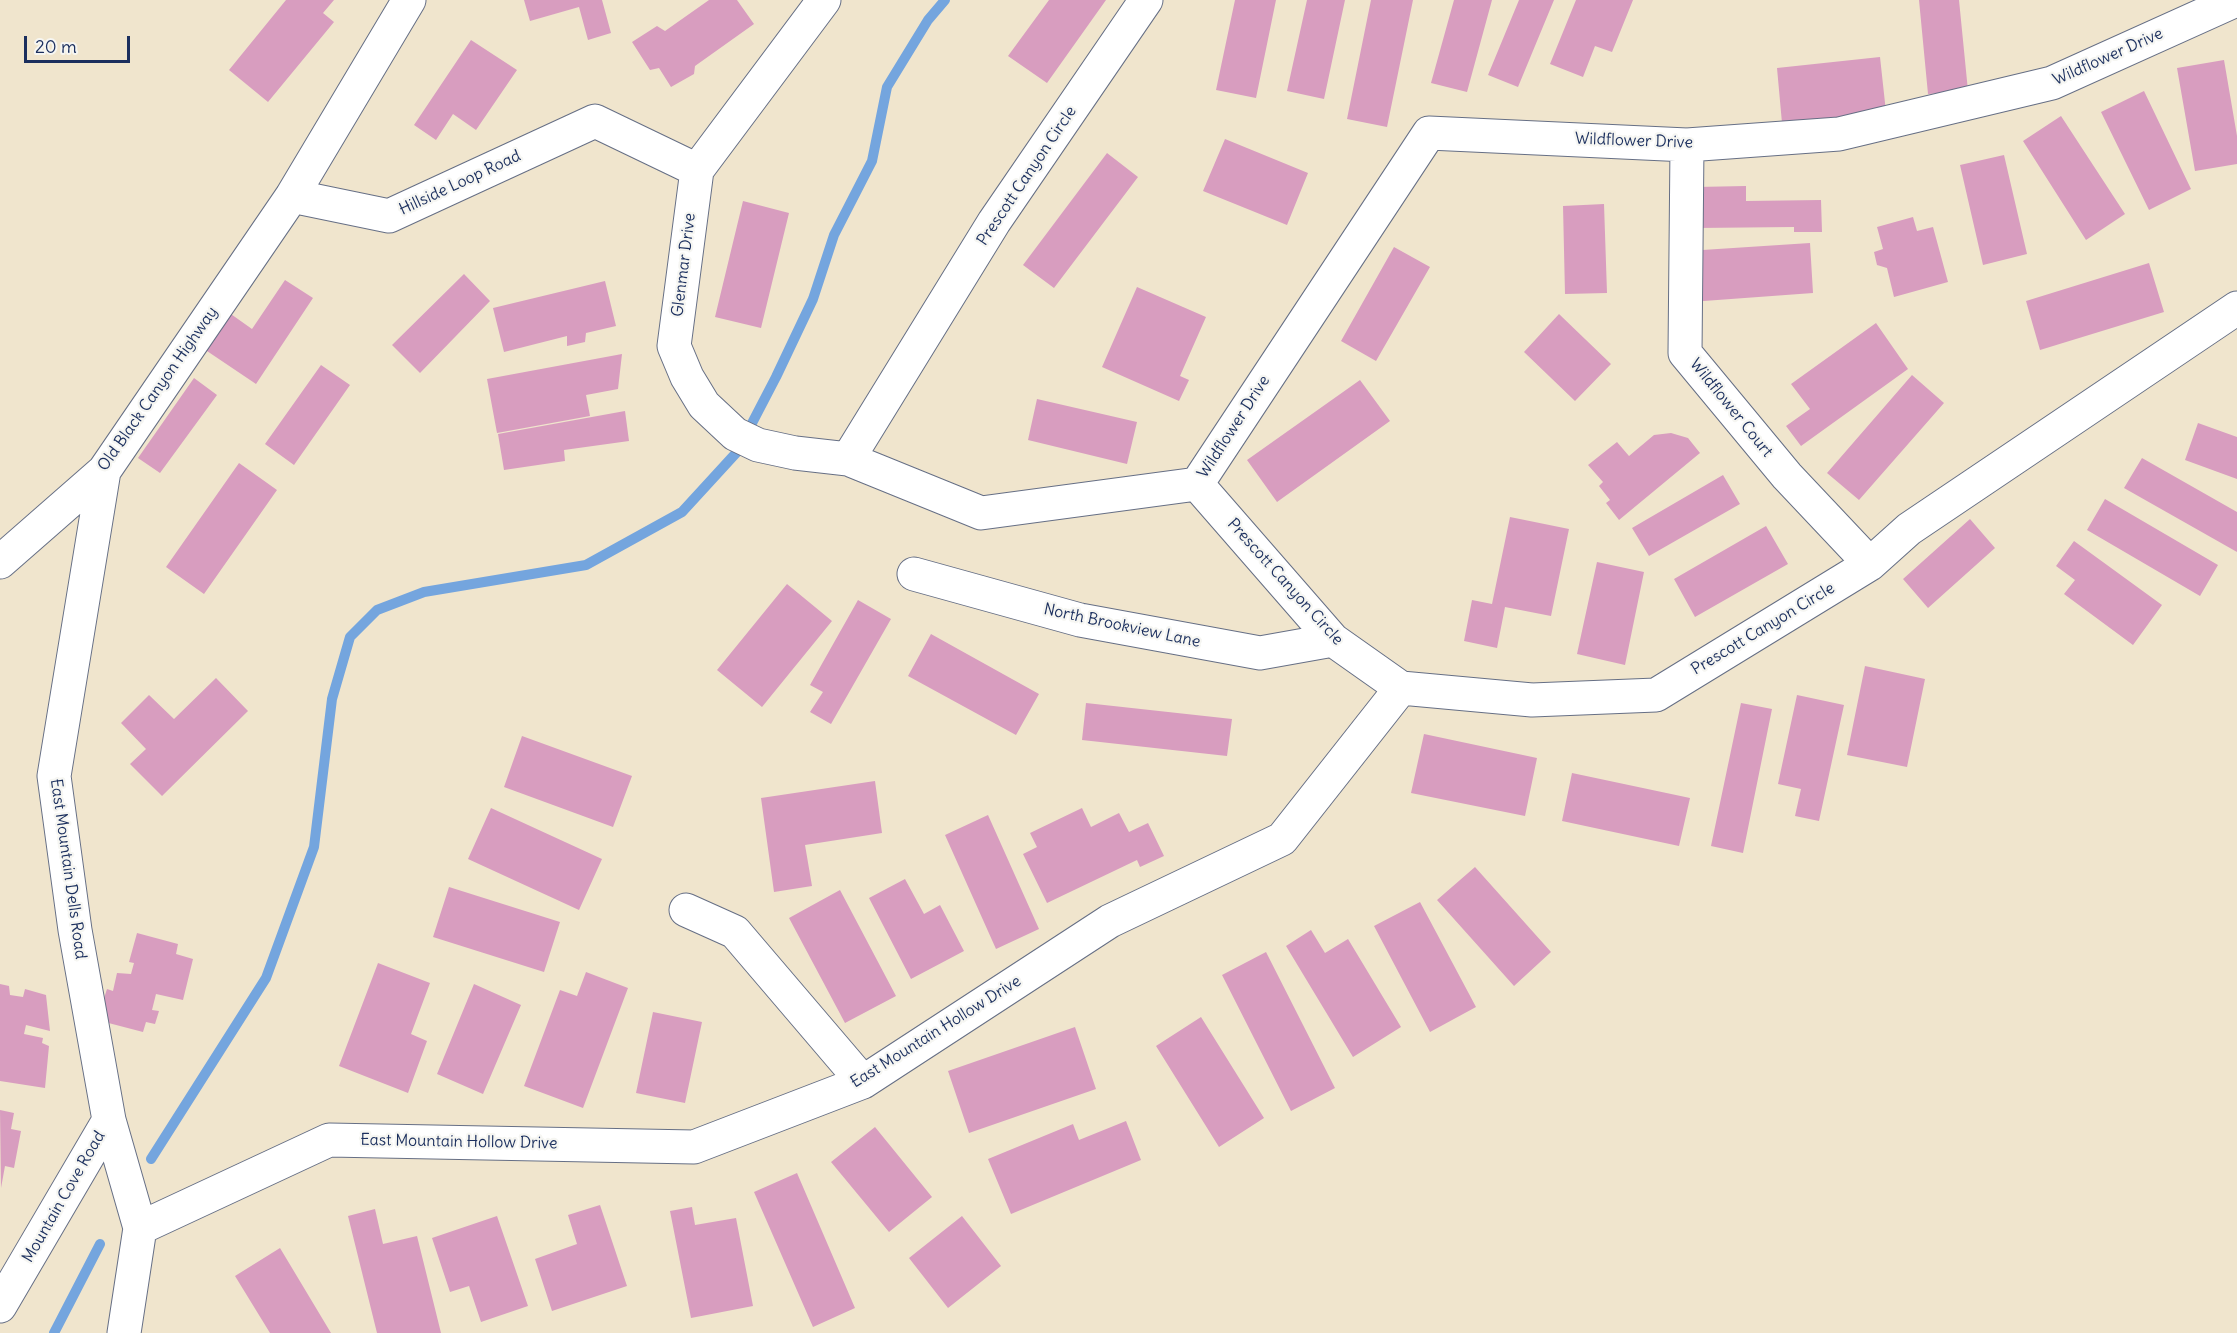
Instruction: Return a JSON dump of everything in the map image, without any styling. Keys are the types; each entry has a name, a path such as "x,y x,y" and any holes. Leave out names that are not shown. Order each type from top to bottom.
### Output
{"street":[{"path":"373,63 389,0"},
{"path":"292,196 409,0"},
{"name":"Glenmar Drive","path":"824,0 697,170 674,346 687,378 704,405 735,434 758,445 795,453 848,459"},
{"name":"Prescott Canyon Circle","path":"848,459 994,222 1146,0"},
{"name":"Wildflower Drive","path":"1197,484 1428,133 1687,145 1839,134 2052,83 2236,0"},
{"name":"Hillside Loop Road","path":"292,196 388,216 595,121 697,170"},
{"name":"Wildflower Court","path":"1687,145 1686,353 1787,476 1870,564"},
{"name":"Old Black Canyon Highway","path":"0,562 104,471 292,196"},
{"name":"Prescott Canyon Circle","path":"1197,484 1333,640 1401,688 1532,700 1656,694 1870,564 1909,529 2237,308"},
{"path":"848,459 981,513 1197,484"},
{"name":"East Mountain Dells Road","path":"104,471 54,776 75,930 109,1120 140,1228"},
{"name":"North Brookview Lane","path":"914,574 1080,620 1260,653 1333,640"},
{"name":"East Mountain Hollow Drive","path":"140,1228 328,1140 694,1148 863,1082 1110,921 1282,839 1401,688"},
{"path":"686,910 735,932 863,1082"},
{"name":"Mountain Cove Road","path":"0,1306 109,1120"},
{"path":"124,1333 140,1228"}],"building":[{"path":"286,0 334,0 323,13 334,22 268,102 229,70"},
{"path":"524,0 602,0 611,33 588,40 579,7 530,21"},
{"path":"709,0 737,0 754,24 695,66 694,74 671,87 659,68 650,70 632,42 657,26 665,31"},
{"path":"1049,0 1106,0 1047,83 1008,56"},
{"path":"1235,0 1276,0 1256,98 1216,90"},
{"path":"1307,0 1345,0 1324,99 1287,91"},
{"path":"1371,0 1413,0 1387,127 1347,119"},
{"path":"1454,0 1492,0 1467,92 1431,83"},
{"path":"1519,0 1554,0 1518,87 1488,75"},
{"path":"1576,0 1633,0 1612,52 1595,46 1583,77 1550,64"},
{"path":"1919,0 1959,0 1968,91 1928,94"},
{"path":"471,40 517,70 476,130 453,114 436,140 414,125"},
{"path":"1880,57 1886,112 1782,123 1777,68"},
{"path":"2224,60 2237,136 2237,164 2195,171 2177,68"},
{"path":"2144,91 2191,189 2149,210 2101,112"},
{"path":"2061,116 2125,214 2086,240 2023,141"},
{"path":"1225,139 1308,173 1287,225 1203,191"},
{"path":"1107,153 1138,177 1054,288 1023,265"},
{"path":"2004,155 2027,254 1983,265 1960,165"},
{"path":"1746,186 1746,201 1821,200 1822,232 1794,232 1794,227 1696,228 1696,187"},
{"path":"743,201 789,213 761,328 715,317"},
{"path":"1604,204 1607,293 1565,294 1563,206"},
{"path":"1913,217 1917,231 1933,227 1948,282 1894,297 1887,268 1877,265 1874,252 1883,249 1877,227"},
{"path":"1810,243 1813,293 1690,302 1687,251"},
{"path":"1394,247 1430,267 1376,361 1341,341"},
{"path":"2149,263 2164,312 2040,350 2026,301"},
{"path":"464,274 490,301 420,373 392,345"},
{"path":"285,280 313,298 256,384 204,349 228,312 252,329"},
{"path":"605,281 616,326 586,333 585,342 567,346 567,336 504,352 493,308"},
{"path":"1137,287 1206,317 1180,376 1189,380 1179,401 1102,367"},
{"path":"1559,314 1611,364 1575,401 1524,352"},
{"path":"1876,323 1908,369 1801,446 1786,426 1810,409 1791,384"},
{"path":"622,354 618,389 586,395 590,416 497,433 487,379"},
{"path":"321,365 350,385 294,465 265,444"},
{"path":"1912,375 1944,403 1859,500 1827,473"},
{"path":"194,378 217,395 160,473 138,458"},
{"path":"1360,380 1390,421 1277,502 1247,460"},
{"path":"1037,399 1137,422 1127,464 1028,440"},
{"path":"625,411 629,441 564,450 565,461 504,470 498,434"},
{"path":"2198,423 2237,437 2237,479 2185,460"},
{"path":"1671,433 1688,438 1700,453 1619,520 1606,503 1610,500 1599,486 1603,482 1588,465 1617,442 1629,456 1654,435"},
{"path":"2142,458 2237,512 2237,552 2124,488"},
{"path":"239,463 277,490 204,594 166,567"},
{"path":"1723,475 1740,504 1649,556 1632,528"},
{"path":"2105,499 2218,565 2200,596 2087,530"},
{"path":"1510,517 1569,529 1551,616 1505,607 1497,648 1464,641 1472,600 1492,604"},
{"path":"1970,519 1995,548 1928,608 1903,579"},
{"path":"1766,526 1788,564 1695,617 1674,579"},
{"path":"2074,541 2162,605 2133,645 2064,594 2075,580 2056,566"},
{"path":"1597,562 1644,572 1625,665 1577,654"},
{"path":"787,584 832,621 762,707 717,670"},
{"path":"858,600 891,619 831,724 810,712 823,692 810,685"},
{"path":"931,634 1039,694 1016,735 908,676"},
{"path":"1865,666 1925,679 1907,767 1847,755"},
{"path":"216,678 248,711 162,796 130,764 146,749 121,723 149,695 174,719"},
{"path":"1797,695 1844,705 1819,821 1795,816 1801,789 1778,784"},
{"path":"1086,703 1232,719 1227,756 1082,740"},
{"path":"1741,703 1772,709 1743,853 1711,846"},
{"path":"1424,734 1537,758 1525,816 1411,793"},
{"path":"522,736 632,776 613,827 504,787"},
{"path":"1572,773 1690,798 1679,846 1562,821"},
{"path":"875,781 882,833 805,845 812,886 774,892 761,798"},
{"path":"491,808 602,859 579,910 468,859"},
{"path":"1082,808 1091,827 1119,813 1129,832 1148,823 1164,856 1140,867 1137,860 1047,903 1023,854 1037,847 1030,833"},
{"path":"988,815 1039,929 996,949 945,835"},
{"path":"1475,867 1551,952 1514,986 1437,900"},
{"path":"905,879 924,914 940,905 964,951 911,979 869,898"},
{"path":"449,887 560,922 544,972 433,937"},
{"path":"840,890 896,996 845,1023 789,918"},
{"path":"1420,902 1476,1007 1430,1032 1374,926"},
{"path":"1311,930 1325,953 1348,939 1401,1027 1353,1057 1286,946"},
{"path":"137,933 178,944 176,954 193,959 183,1000 156,994 152,1010 159,1011 155,1024 146,1022 143,1032 97,1020 107,989 113,991 117,973 131,974 134,963 129,962"},
{"path":"1266,952 1335,1088 1291,1111 1222,975"},
{"path":"378,963 430,983 411,1034 427,1041 408,1093 339,1066"},
{"path":"586,972 628,988 583,1108 524,1086 560,990 577,996"},
{"path":"0,984 9,986 10,995 23,997 25,989 46,995 50,1031 26,1025 24,1034 43,1038 42,1043 49,1046 45,1088 0,1081"},
{"path":"474,984 521,1005 483,1094 437,1074"},
{"path":"653,1012 702,1022 685,1103 636,1093"},
{"path":"1201,1017 1264,1118 1219,1147 1156,1046"},
{"path":"1075,1027 1096,1089 969,1133 948,1071"},
{"path":"0,1110 14,1113 11,1129 21,1131 14,1168 5,1166 1,1188"},
{"path":"1126,1121 1141,1160 1011,1214 988,1159 1073,1124 1079,1140"},
{"path":"875,1127 932,1197 889,1232 831,1162"},
{"path":"797,1173 855,1308 813,1327 754,1192"},
{"path":"600,1205 627,1286 552,1311 535,1259 577,1244 568,1215"},
{"path":"692,1207 695,1225 736,1218 753,1306 691,1318 670,1211"},
{"path":"375,1209 383,1244 417,1236 441,1333 377,1333 348,1216"},
{"path":"497,1216 528,1306 481,1322 469,1286 450,1292 432,1238"},
{"path":"962,1216 1001,1266 948,1308 909,1258"},
{"path":"280,1248 331,1333 270,1333 235,1276"}],"waterway":[{"path":"151,1159 266,978 314,847 332,699 350,637 377,610 424,592 586,565 682,512 737,452 776,377 813,299 834,235 872,161 887,87 928,20 945,0"},
{"path":"54,1333 100,1244"}]}
